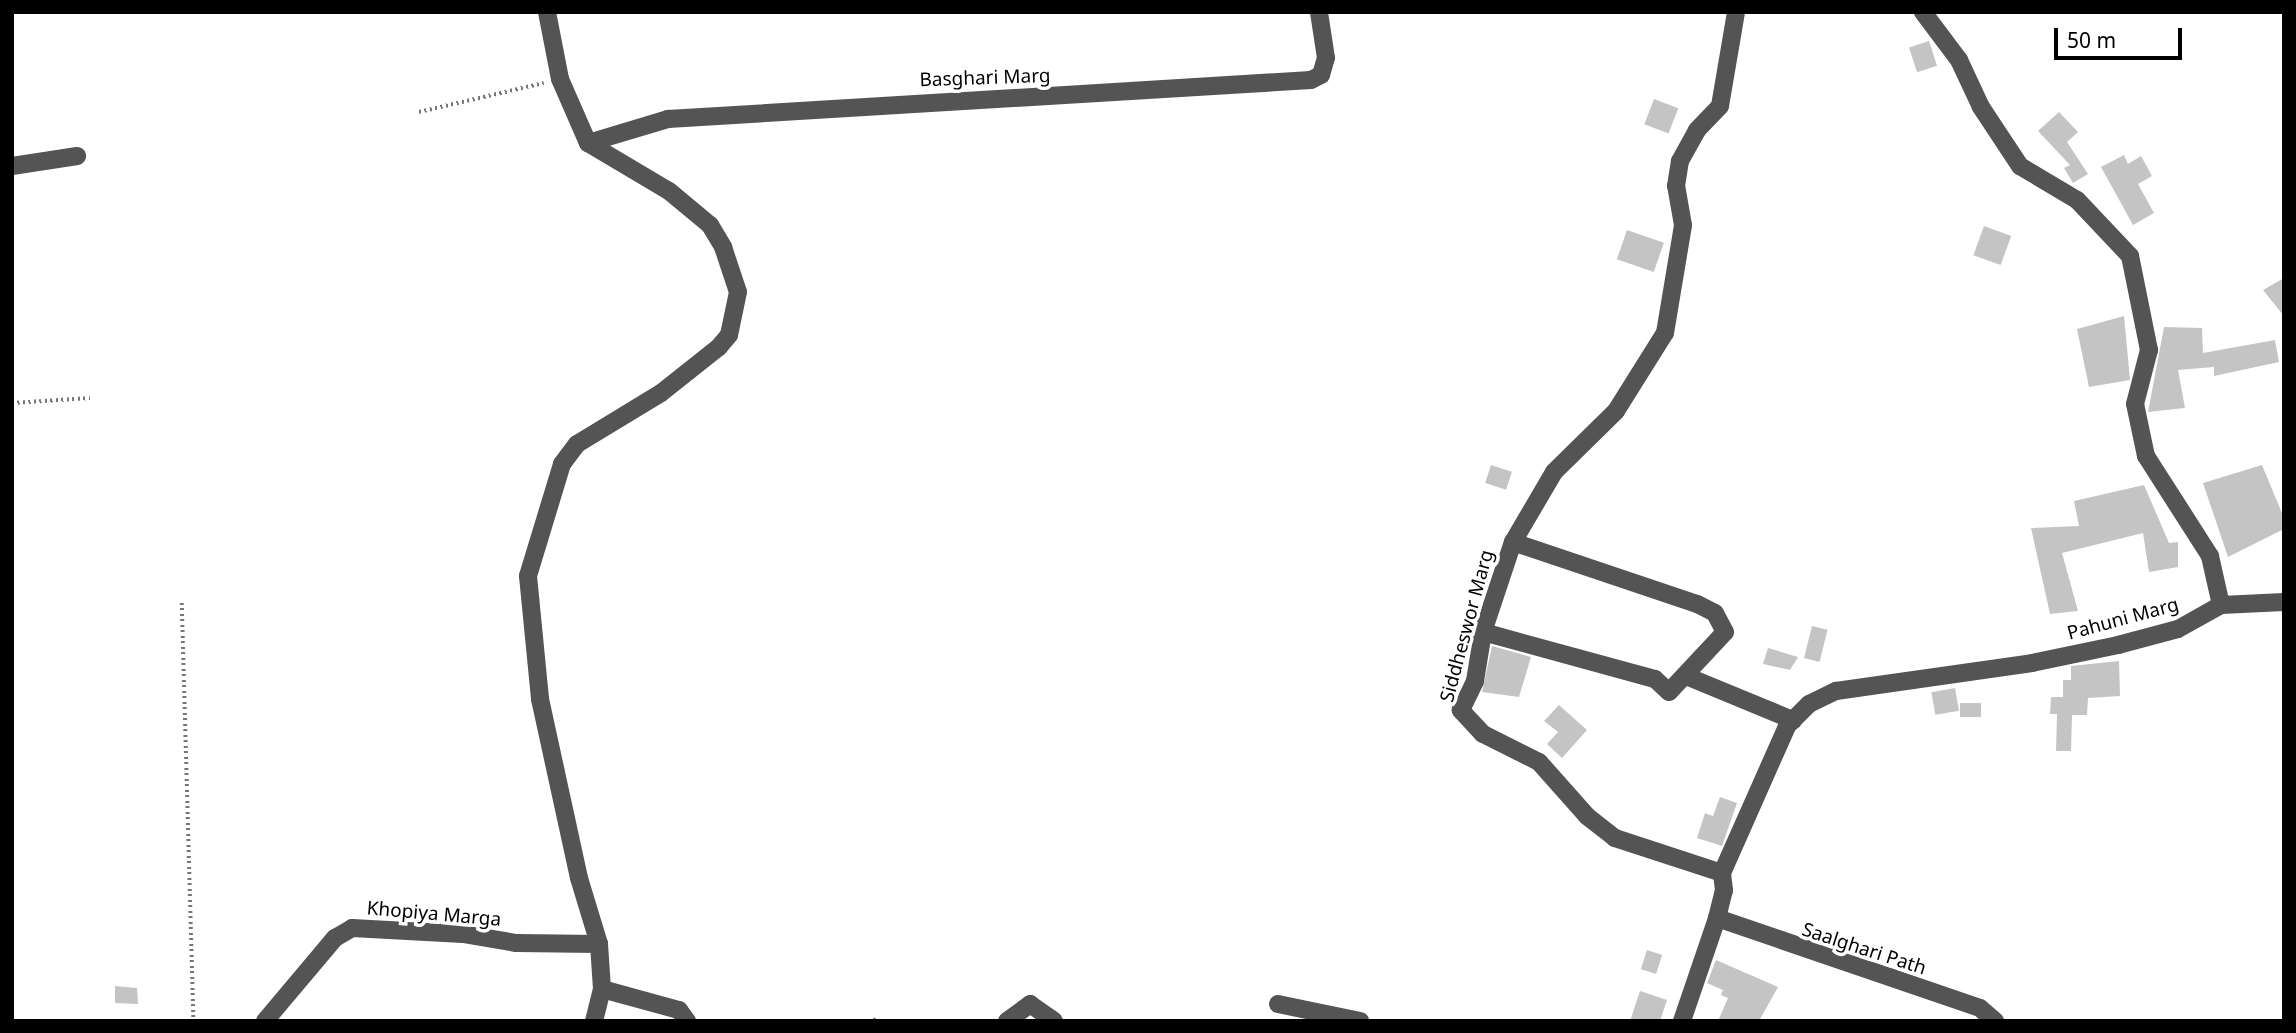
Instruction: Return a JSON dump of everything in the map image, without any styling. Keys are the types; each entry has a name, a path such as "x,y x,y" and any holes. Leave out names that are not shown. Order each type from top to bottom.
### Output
{"street":[{"path":"547,12 560,79 588,143 658,184 710,225 723,247 738,292 732,328 719,347 661,393 577,444 562,464 528,576 540,699 579,878 600,944 602,989 594,1021"},
{"name":"Basghari Marg","path":"588,143 668,119 1311,80 1321,75 1326,58 1319,12"},
{"name":"Siddheswor Marg","path":"1722,873 1615,838 1587,816 1539,761 1472,726 1461,710 1475,681 1483,632 1513,542 1554,472 1616,411 1665,333 1683,225 1676,186 1680,161 1697,130 1720,106 1736,12"},
{"path":"1923,12 1959,60 1981,107 2021,166 2077,200 2130,256 2149,350 2135,404 2146,456 2210,556 2221,606 2284,602"},
{"path":"12,166 77,156"},
{"path":"1483,632 1655,679 1669,692 1725,632 1715,613 1513,542"},
{"name":"Pahuni Marg","path":"1682,1021 1717,918 1724,890 1722,873 1793,720 1809,704 1836,691 2032,663 2118,645 2178,629 2221,606"},
{"path":"1686,676 1793,720"},
{"name":"Saalghari Path","path":"1717,918 1979,1008 1995,1021"},
{"name":"Khopiya Marga","path":"265,1021 335,938 352,928 463,934 516,943 600,944"},
{"path":"602,989 679,1010 687,1021"},
{"path":"1007,1021 1030,1004 1054,1021"},
{"path":"1278,1004 1360,1021"}],"path":[{"path":"419,112 560,79"},
{"path":"12,403 90,398"},
{"path":"182,603 194,1021"}],"building":[{"path":"1929,41 1937,66 1917,72 1909,47"},
{"path":"1654,99 1678,108 1669,134 1644,124"},
{"path":"2059,112 2078,132 2067,142 2088,174 2073,183 2064,168 2070,165 2038,131"},
{"path":"2124,155 2128,164 2141,156 2152,176 2138,184 2154,213 2133,225 2101,167"},
{"path":"1984,226 2011,236 2001,265 1973,255"},
{"path":"1627,230 1664,243 1654,272 1617,259"},
{"path":"2284,278 2284,316 2263,290"},
{"path":"2124,316 2130,380 2089,387 2077,329"},
{"path":"2164,327 2202,328 2203,353 2275,340 2279,362 2214,376 2214,367 2178,370 2185,408 2148,412"},
{"path":"1491,465 1512,472 1506,490 1485,483"},
{"path":"2262,465 2284,518 2284,529 2228,557 2203,483"},
{"path":"2144,485 2169,543 2178,542 2178,567 2149,572 2143,533 2062,553 2078,611 2050,614 2031,528 2079,526 2074,501"},
{"path":"1812,626 1828,630 1820,662 1804,658"},
{"path":"1492,646 1531,657 1519,697 1482,692"},
{"path":"1768,648 1798,657 1790,670 1763,664"},
{"path":"2119,661 2120,696 2088,698 2087,715 2072,715 2071,751 2056,751 2057,714 2050,714 2051,697 2063,697 2063,680 2071,680 2071,666"},
{"path":"1955,688 1959,711 1935,715 1931,692"},
{"path":"1960,703 1981,703 1981,717 1960,717"},
{"path":"1559,705 1587,730 1562,758 1547,744 1558,732 1544,721"},
{"path":"1720,797 1737,803 1722,846 1697,838 1705,813 1713,816"},
{"path":"1647,950 1662,955 1656,974 1641,969"},
{"path":"1716,960 1778,987 1759,1021 1718,1021 1728,998 1721,995 1723,990 1707,983"},
{"path":"115,986 137,988 138,1004 115,1003"},
{"path":"1640,991 1667,1000 1660,1021 1630,1021"}]}
